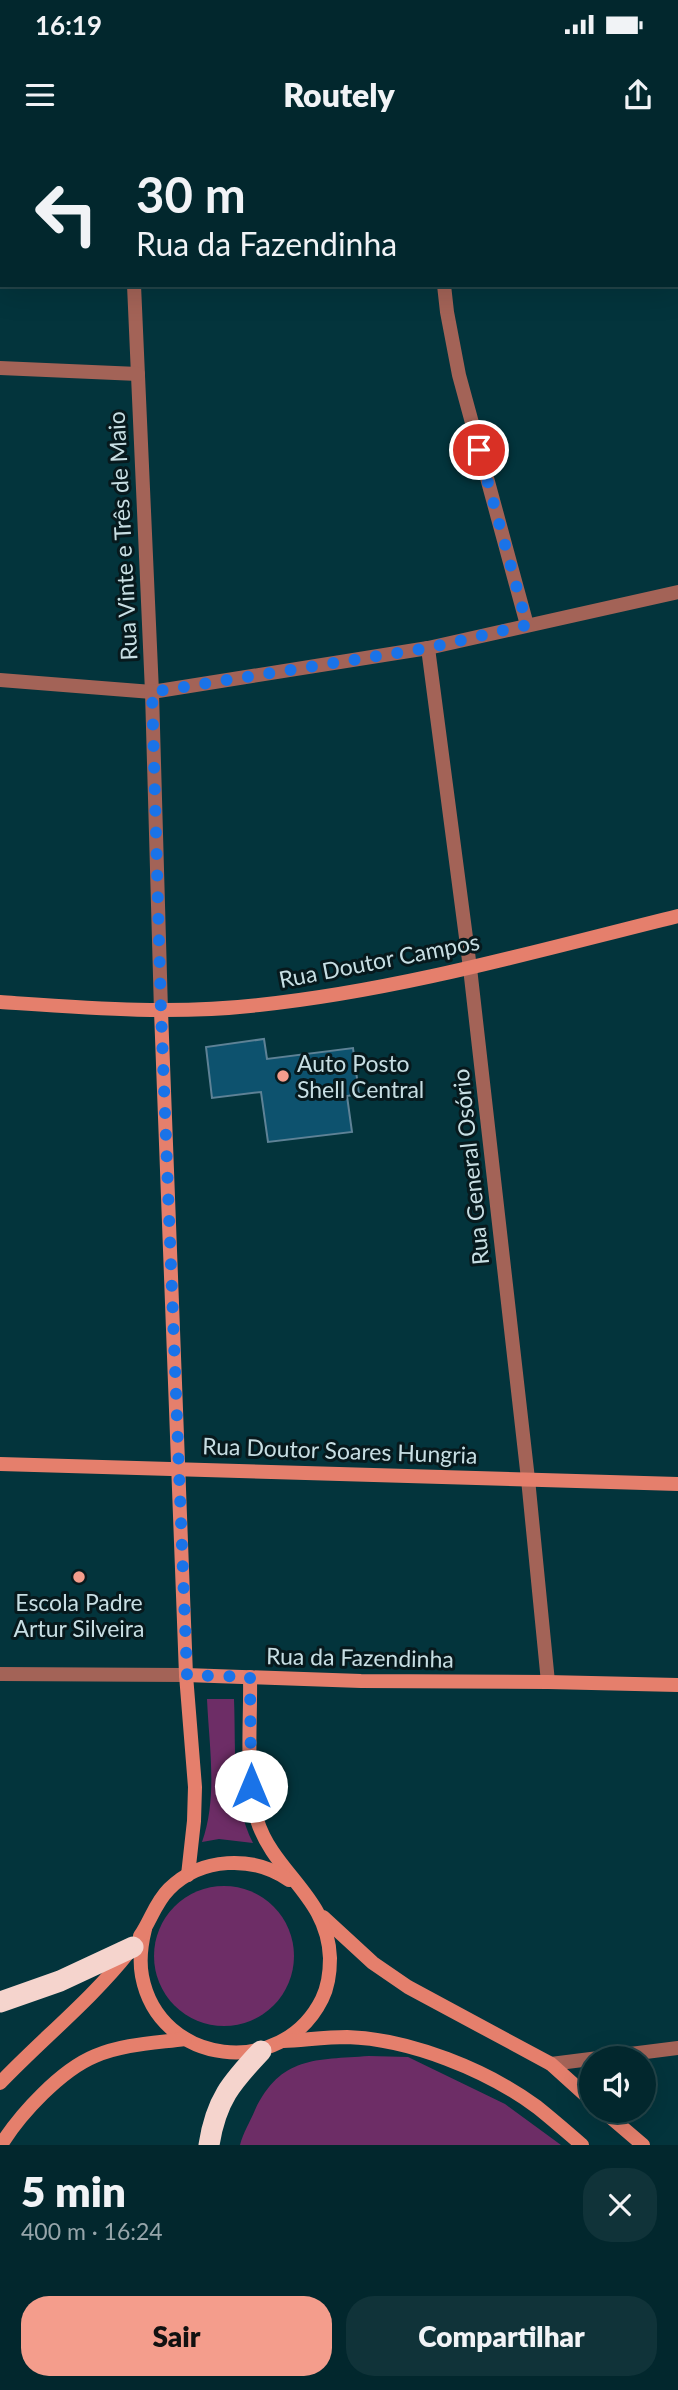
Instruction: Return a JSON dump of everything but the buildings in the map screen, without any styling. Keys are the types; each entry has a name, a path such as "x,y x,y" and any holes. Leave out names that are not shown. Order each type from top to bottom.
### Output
{"highway":[{"path":"0,2002 60,1981 139,1938"},
{"path":"209,2145 213,2119 223,2096 261,2051"}],"main road":[{"name":"Rua Doutor Campos","path":"0,1002 161,1011 257,1006 349,994 470,968 678,916"},
{"name":"Rua Vinte e Três de Maio","path":"161,1011 187,1675 195,1787 188,1875"},
{"name":"Rua Doutor Soares Hungria","path":"0,1464 678,1484"},
{"name":"Rua da Fazendinha","path":"187,1675 361,1681 678,1685"},
{"path":"250,1677 251,1786 255,1812 262,1834 298,1886 320,1913 373,1963 408,1987 551,2064 579,2089"},
{"path":"0,2083 108,1978 139,1938 154,1908 169,1889 188,1875 209,1866 232,1862 256,1865 278,1872 298,1886"},
{"path":"139,1938 142,1978 151,2002 165,2023 185,2039 209,2050 236,2054 261,2051 283,2042 306,2023 322,1998 330,1971 329,1941 320,1913"},
{"path":"283,2042 349,2037 410,2047 452,2062 497,2083 536,2106 582,2145"},
{"path":"1,2145 27,2110 54,2082 93,2056 129,2046 185,2039"},
{"path":"617,2123 643,2145"}],"street":[{"name":"Rua Vinte e Três de Maio","path":"134,287 152,692 161,1011"},
{"path":"444,287 459,375 527,625"},
{"path":"0,368 138,374"},
{"path":"0,680 152,692 428,648 678,592"},
{"name":"Rua General Osório","path":"428,648 470,968 528,1479 548,1682"},
{"name":"Rua da Fazendinha","path":"0,1674 187,1675"},
{"path":"551,2064 678,2048"}],"shaded area":[{"path":"207,1699 234,1699 238,1791 241,1809 253,1843 219,1839 202,1842 211,1789"},
{"path":"224,1886 251,1892 273,1907 288,1929 294,1956 288,1983 273,2005 251,2020 224,2026 197,2020 175,2005 160,1983 154,1956 160,1929 175,1907 197,1892"},
{"path":"369,2056 408,2057 505,2104 561,2145 240,2145 265,2092 288,2070 316,2061"}],"place":[{"name":"Auto Posto Shell Central","path":"283,1076"},
{"name":"Escola Padre Artur Silveira","path":"79,1577"}],"route":[{"path":"251,1786 250,1677 187,1675 161,1011 152,692 428,648 527,625 479,450"}]}
